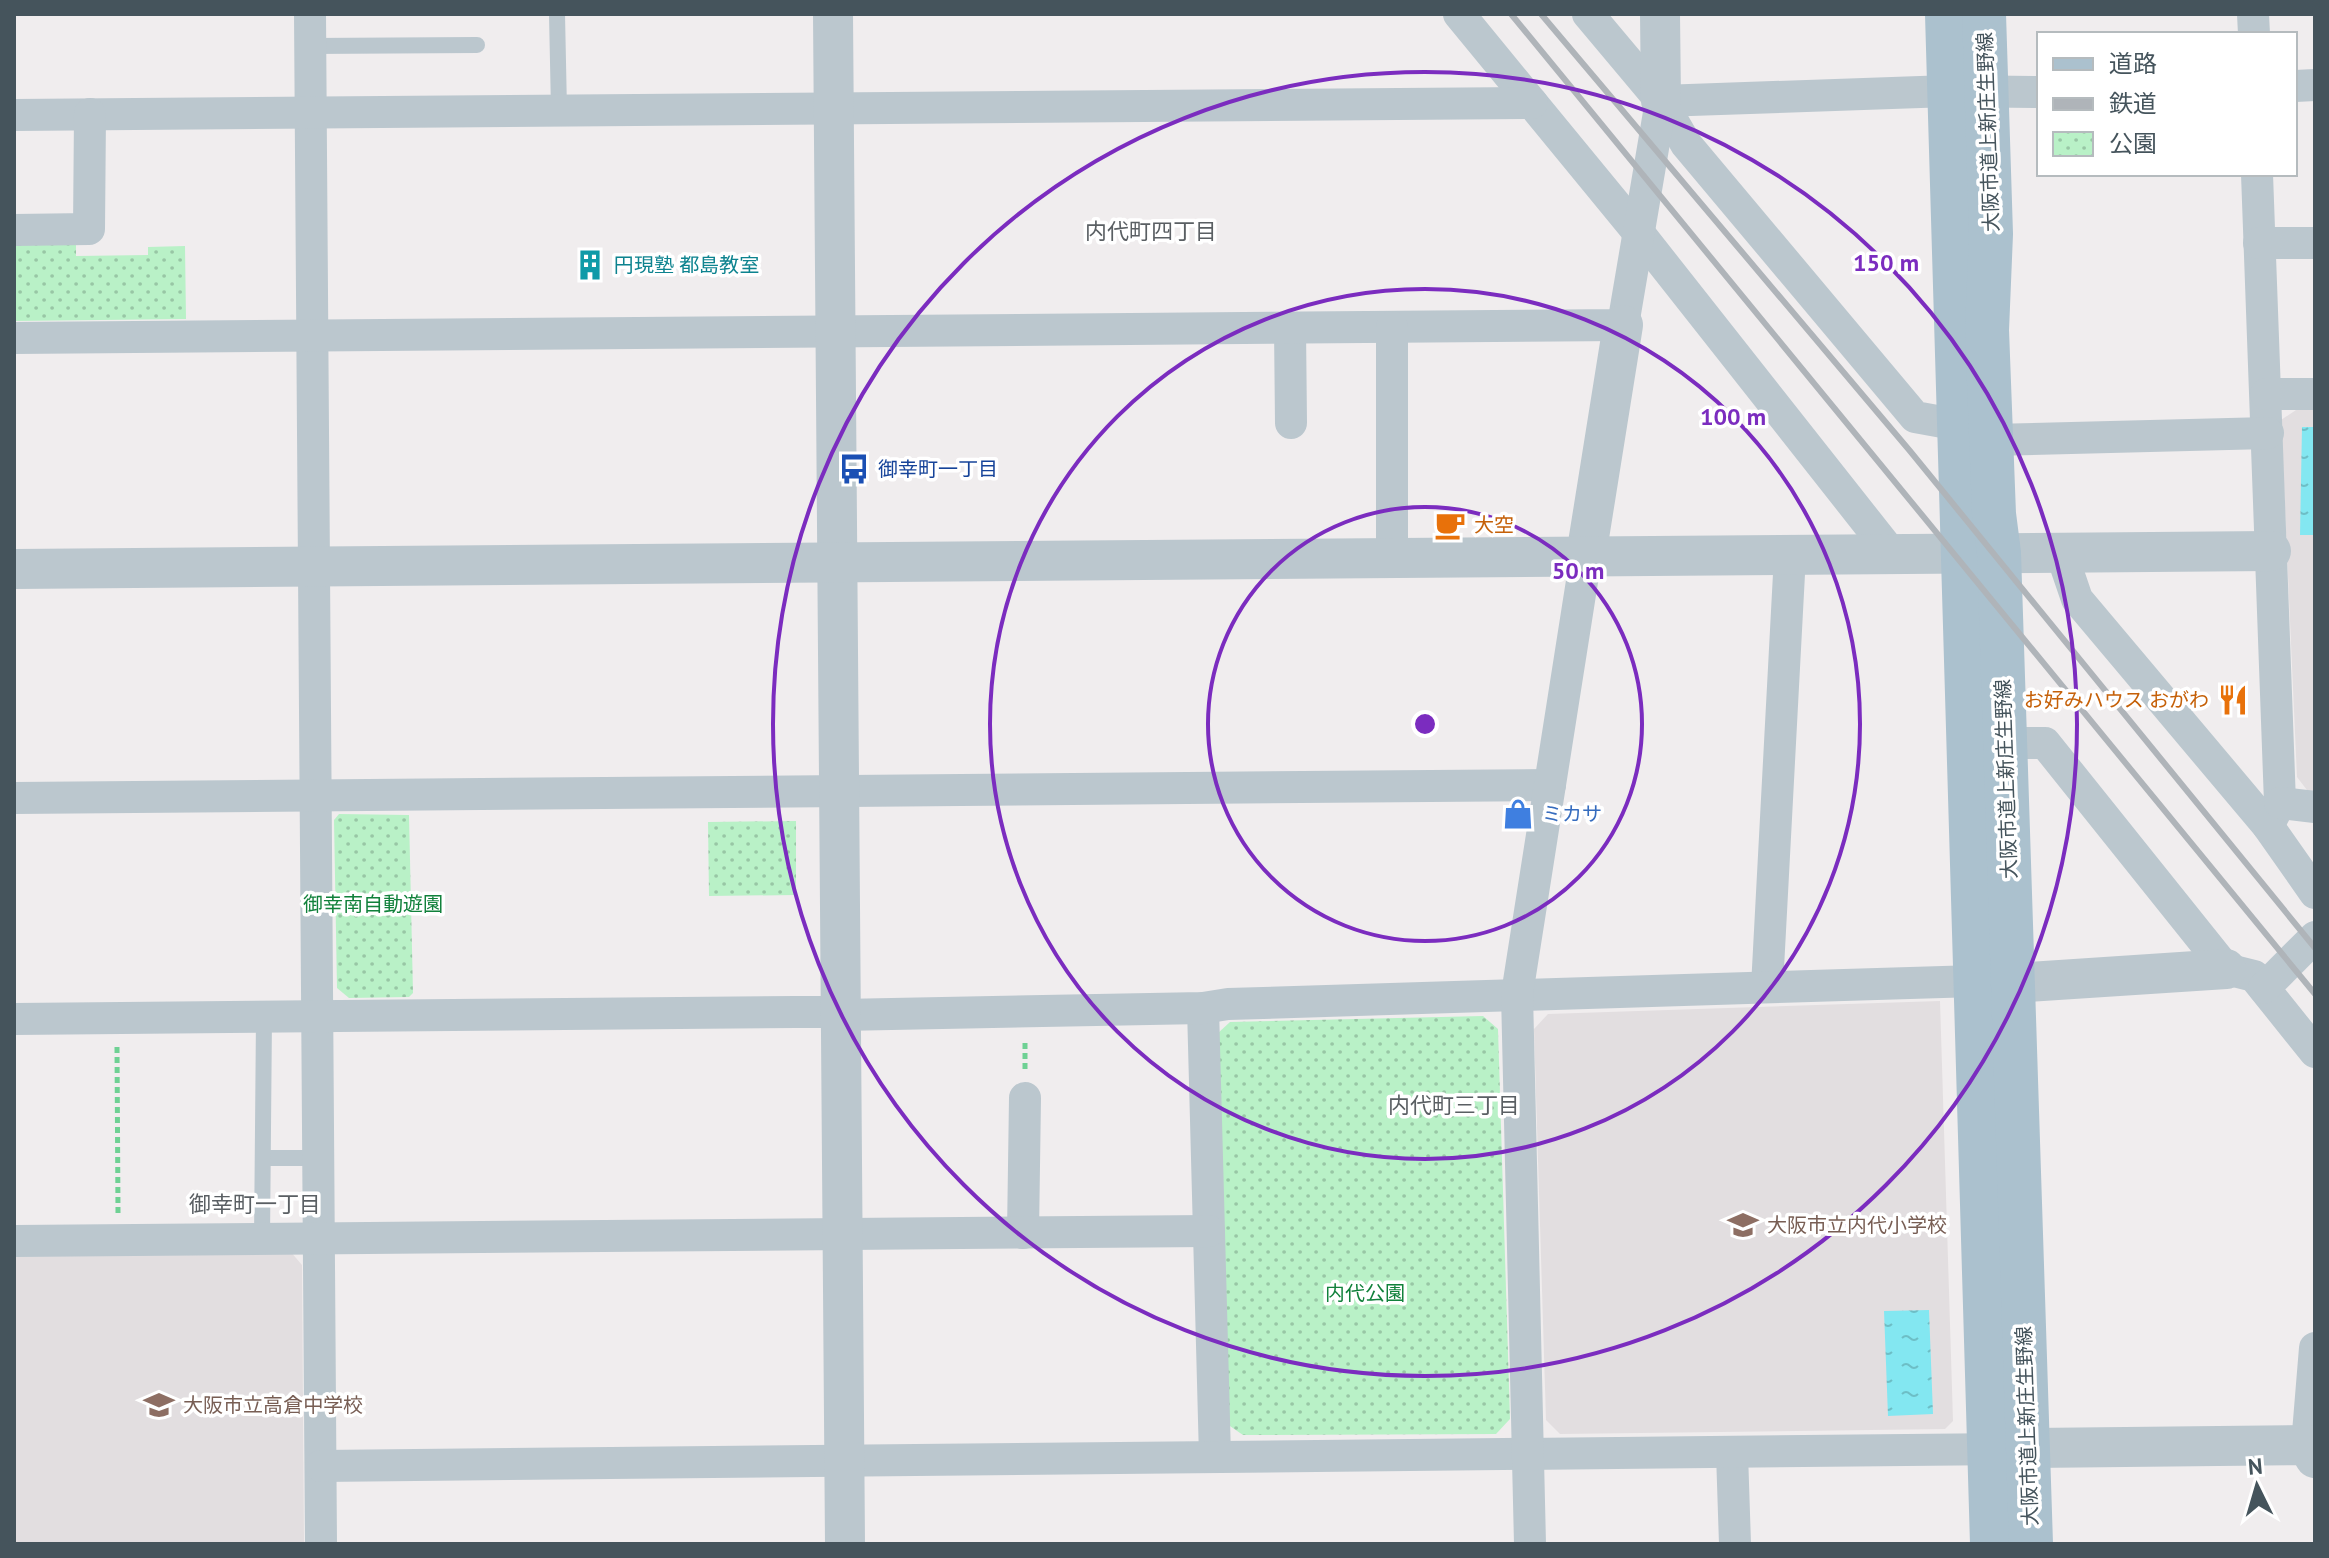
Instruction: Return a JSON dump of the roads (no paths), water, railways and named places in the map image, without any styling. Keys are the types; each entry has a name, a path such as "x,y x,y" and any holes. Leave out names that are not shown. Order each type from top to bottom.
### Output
{"main road":[{"name":"大阪市道上新庄生野線","path":"1947,14 1968,92"},
{"name":"大阪市道上新庄生野線","path":"1984,14 1968,92 1975,433 2009,1449 2031,1544"},
{"name":"大阪市道上新庄生野線","path":"1981,553 2005,743 1994,982"},
{"name":"大阪市道上新庄生野線","path":"1992,1544 2009,1449"}],"street":[{"path":"310,14 321,1544"},
{"path":"833,14 845,1544"},
{"path":"1459,14 1638,232 1892,554"},
{"path":"1588,14 1661,101 1686,144 1915,417 1975,433 2268,433"},
{"path":"1530,1544 1517,994 1661,101 1660,14"},
{"path":"1661,101 2037,92"},
{"path":"14,115 1532,103"},
{"path":"14,230 89,229 90,114"},
{"path":"2257,176 2268,433 2274,814"},
{"path":"2259,243 2315,243"},
{"path":"14,338 1623,325"},
{"path":"1392,327 1392,558"},
{"path":"1290,328 1291,423"},
{"path":"2266,394 2315,394"},
{"path":"14,569 2271,551"},
{"path":"2061,552 2077,599 2274,814 2315,893"},
{"path":"1767,987 1790,555"},
{"path":"2005,743 2045,743 2226,969"},
{"path":"14,798 1550,785"},
{"path":"2274,814 2315,807"},
{"path":"2264,988 2315,937"},
{"path":"14,1019 795,1012 841,1015 1203,1008 1228,1004 1517,994 1994,982 2226,969 2254,976 2315,1052"},
{"path":"1203,1008 1215,1457"},
{"path":"1023,1233 1025,1098"},
{"path":"14,1241 1209,1231"},
{"path":"321,1466 2009,1449 2311,1452 2315,1348"},
{"path":"1732,1453 1735,1544"}],"lane":[{"path":"557,14 559,110"},
{"path":"310,46 477,45"},
{"path":"262,1239 264,1017"},
{"path":"263,1158 318,1158"}],"water":[{"path":"2302,427 2315,427 2315,535 2300,535"},
{"path":"1929,1310 1933,1414 1888,1416 1884,1311"}],"railway":[{"path":"1511,14 2315,994"},
{"path":"1541,14 1910,451 2315,948"}],"place":[{"name":"円現塾 都島教室","path":"590,265"},
{"name":"御幸町一丁目","path":"854,469"},
{"name":"大空","path":"1450,525"},
{"name":"お好みハウス おがわ","path":"2233,700"},
{"name":"ミカサ","path":"1518,814"},
{"name":"大阪市立内代小学校","path":"1743,1225"},
{"name":"大阪市立高倉中学校","path":"159,1405"}],"district":[{"name":"内代町四丁目","path":"1151,231"},
{"name":"内代町三丁目","path":"1454,1105"},
{"name":"御幸町一丁目","path":"255,1204"}],"park label":[{"name":"御幸南自動遊園","path":"373,904"},
{"name":"内代公園","path":"1365,1293"}]}
